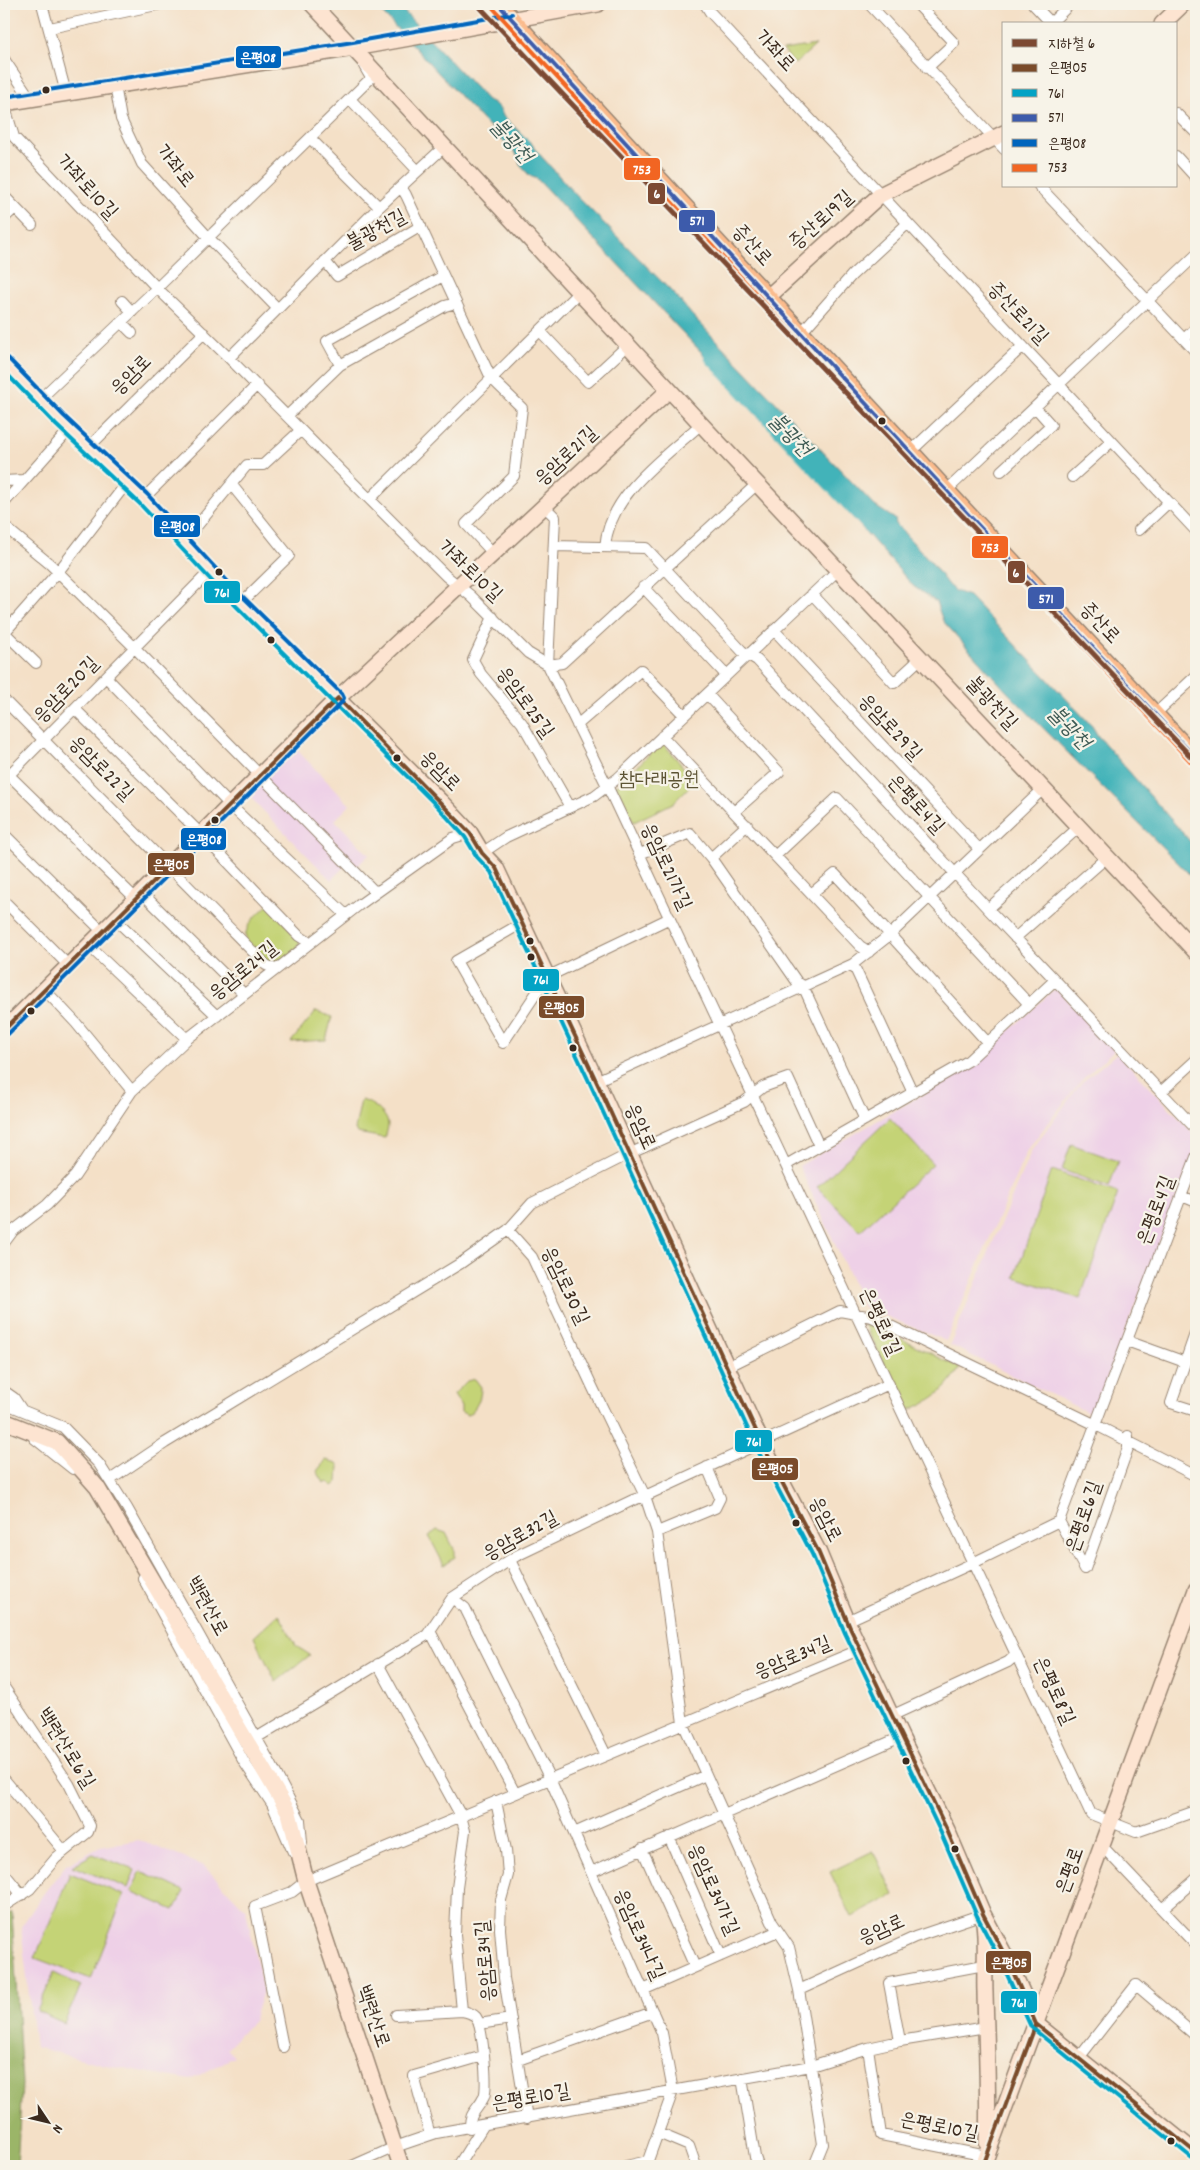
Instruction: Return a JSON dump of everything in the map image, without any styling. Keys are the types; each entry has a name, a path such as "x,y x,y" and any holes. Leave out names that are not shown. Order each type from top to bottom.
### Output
{"main road":[{"name":"불광천길","path":"312,4 361,46 445,146 669,390 1196,952"},
{"name":"증산로","path":"498,4 946,491 1196,758"},
{"path":"4,103 361,46 598,4"},
{"path":"1164,22 1183,4"},
{"name":"증산로19길","path":"768,297 880,195 1000,140"},
{"name":"응암로","path":"4,362 70,430 143,499 241,603 470,832 482,853 496,868 596,1081 761,1442 818,1551 847,1621 947,1830 983,1914 1010,1965 1036,2024 1196,2154"},
{"name":"응암로21길","path":"338,698 669,390"},
{"path":"4,1029 338,698"},
{"name":"백련산로","path":"8,1423 57,1442 97,1487 289,1813 306,1881 401,2166"},
{"name":"은평로","path":"985,2161 1196,1590"},
{"path":"983,1914 986,1944 984,1965 988,2109 985,2161"}],"street":[{"path":"42,4 66,93"},
{"path":"50,28 161,4"},
{"name":"가좌로","path":"704,4 795,103"},
{"name":"증산로19길","path":"869,4 928,68 1000,140"},
{"path":"917,4 954,43 928,68"},
{"path":"1033,4 1050,22"},
{"path":"1052,22 1070,4"},
{"name":"불광천길","path":"208,237 371,78 361,46"},
{"path":"4,59 30,98"},
{"name":"가좌로","path":"115,85 121,119 142,164 208,237"},
{"path":"350,99 418,171"},
{"name":"가좌로10길","path":"4,103 14,137 157,288 446,576 471,596 528,653 548,665"},
{"name":"증산로19길","path":"795,103 949,269"},
{"path":"1178,114 1196,132"},
{"path":"310,138 379,207"},
{"name":"불광천길","path":"445,146 379,207 325,262 337,276 420,226 491,378"},
{"path":"1178,158 1196,178"},
{"path":"401,187 420,226"},
{"path":"1043,188 1196,352"},
{"path":"4,196 32,226"},
{"path":"4,218 15,208"},
{"path":"801,333 852,275 907,224"},
{"path":"40,399 208,237 278,309"},
{"path":"946,491 1196,254"},
{"path":"229,358 325,262"},
{"name":"증산로21길","path":"949,269 1196,531"},
{"path":"340,365 326,341 443,276"},
{"path":"370,499 579,292"},
{"path":"122,302 132,312"},
{"path":"287,416 340,365 445,306 456,303"},
{"path":"121,322 132,333"},
{"path":"1184,339 1196,328"},
{"path":"540,331 588,382 628,345"},
{"name":"응암로","path":"89,447 204,333"},
{"path":"910,452 1023,346"},
{"name":"응암로21길","path":"491,378 522,408 514,476 466,524 493,553"},
{"path":"143,499 257,386"},
{"path":"1002,472 1051,425 1035,407"},
{"path":"604,547 606,530 631,488 701,424"},
{"path":"4,503 70,430"},
{"path":"183,543 246,465 262,465 301,430"},
{"path":"1072,478 1112,441"},
{"path":"4,480 23,480"},
{"path":"36,663 4,632 58,572 126,484"},
{"path":"232,484 289,556 241,603"},
{"path":"548,665 562,663 756,484"},
{"path":"1139,530 1169,502"},
{"name":"응암로21가길","path":"544,506 554,517 548,665 720,1024"},
{"path":"4,526 58,572 261,774 372,890 378,892"},
{"path":"554,546 646,548 742,651 749,654"},
{"path":"482,853 506,837 594,796 607,786 838,570"},
{"name":"응암로20길","path":"6,778 210,571"},
{"path":"643,587 726,675"},
{"path":"812,594 894,682 921,658"},
{"name":"응암로25길","path":"493,617 473,660 481,674 522,723 570,807"},
{"name":"응암로29길","path":"774,630 979,849"},
{"name":"은평로4길","path":"749,654 758,660 1015,938 1196,1129"},
{"path":"577,725 641,670 684,715"},
{"path":"1154,715 1196,676"},
{"path":"106,677 230,805 346,914"},
{"path":"707,694 779,772 734,812"},
{"name":"응암로22길","path":"4,700 266,965 275,969"},
{"name":"응암로22길","path":"75,709 300,936 310,943"},
{"path":"662,736 860,946 869,952"},
{"path":"6,778 139,896 244,994"},
{"path":"596,1081 852,964 891,934 1043,789"},
{"path":"775,856 838,798 1029,1004"},
{"path":"711,858 747,825"},
{"path":"988,909 1079,827"},
{"name":"응암로24길","path":"4,1243 13,1231 47,1206 75,1176 132,1091 187,1039 346,914 453,838 470,832"},
{"path":"4,834 103,932"},
{"path":"640,854 690,834 711,858 796,982 803,986 865,1120"},
{"path":"1015,938 1107,857"},
{"path":"811,894 836,874 988,1043"},
{"path":"4,901 69,966"},
{"path":"522,923 456,961 504,1043 547,977 670,918"},
{"path":"115,920 217,1016"},
{"path":"89,946 187,1039"},
{"path":"852,964 913,1092"},
{"path":"786,1165 968,1061 1055,980"},
{"path":"45,990 76,1023 132,1091"},
{"name":"은평로8길","path":"720,1024 1091,1814 1136,1832 1196,1811"},
{"path":"1161,1092 1196,1060"},
{"path":"110,1480 165,1443 461,1263 508,1230 532,1203 629,1154 744,1102 763,1087 788,1078 819,1146"},
{"name":"은평로4길","path":"1151,1277 1196,1157"},
{"path":"1182,1196 1196,1202"},
{"name":"응암로30길","path":"508,1230 532,1257 646,1496"},
{"name":"은평로6길","path":"1128,1439 1128,1448 1085,1569 1059,1521 1151,1277"},
{"path":"727,1367 840,1311 872,1317 1128,1439 1196,1476"},
{"path":"1196,1331 1193,1352 1185,1362 1171,1403 1196,1412"},
{"path":"1127,1341 1185,1362"},
{"name":"응암로32길","path":"256,1738 427,1635 452,1598 510,1560 632,1500 646,1496 889,1384"},
{"path":"4,1391 14,1398 22,1410"},
{"name":"백련산로","path":"4,1403 64,1427 99,1464 110,1480 196,1628 300,1820 306,1881"},
{"path":"657,1532 715,1508 720,1498 707,1467"},
{"path":"646,1496 657,1532 683,1723 772,1922 790,1947 799,1990 823,2144 814,2166"},
{"path":"847,1621 973,1564 1059,1521"},
{"path":"510,1560 606,1755"},
{"path":"452,1598 465,1608 550,1779"},
{"path":"430,1631 516,1793"},
{"name":"응암로34길","path":"283,2047 255,1906 292,1892 306,1881 860,1649"},
{"path":"892,1716 1008,1662 1016,1655"},
{"name":"응암로34길","path":"378,1664 461,1816 465,1831 457,1888 455,1935 462,2011 396,2015"},
{"name":"백련산로6길","path":"4,1687 69,1784 90,1826 88,1832 64,1852"},
{"path":"724,1813 787,1788 901,1737"},
{"path":"574,1833 706,1775"},
{"path":"4,1779 64,1852 56,1858 30,1889 4,1906"},
{"name":"응암로34나길","path":"550,1779 662,2033 673,2091"},
{"name":"응암로34길","path":"496,1802 506,1850 508,1875 501,1900 500,1929 504,1978 527,2118"},
{"name":"응암로34가길","path":"721,1956 670,1837 724,1813"},
{"name":"응암로34나길","path":"591,1872 670,1837"},
{"path":"1102,1846 1196,1945"},
{"name":"응암로34나길","path":"642,1849 695,1967"},
{"path":"4,1873 22,1895"},
{"path":"1162,1909 1196,1879"},
{"name":"응암로","path":"799,1990 915,1938 983,1914"},
{"name":"응암로34가길","path":"643,1990 778,1931"},
{"path":"900,2041 889,1983 984,1965"},
{"path":"1078,2059 1136,1985 1196,2036"},
{"path":"462,2011 471,2013 477,2018 479,2024 511,2020"},
{"name":"응암로34나길","path":"518,2060 652,2012"},
{"name":"은평로10길","path":"470,2128 469,2118 484,2098 485,2089 479,2024"},
{"name":"은평로10길","path":"352,2166 395,2147 430,2135 811,2066 868,2048 986,2027"},
{"name":"은평로10길","path":"868,2048 881,2135 985,2161"},
{"path":"430,2135 414,2076 483,2056"},
{"path":"742,2078 758,2166"},
{"path":"626,2166 647,2163 673,2091"},
{"name":"은평로10길","path":"458,2166 483,2126"},
{"path":"658,2133 689,2146 696,2166"}],"shaded area":[{"path":"296,749 350,805 335,820 369,855 353,870 347,864 331,880 248,795"},
{"path":"1056,988 1114,1050 1082,1080 1027,1150 946,1341 864,1307 799,1166 967,1069"},
{"path":"1117,1053 1196,1136 1196,1147 1093,1415 950,1345 1032,1149 1081,1083"},
{"path":"139,1840 204,1866 246,1910 263,1991 253,2021 227,2048 234,2057 190,2080 106,2065 35,2047 21,1927 66,1865 100,1847"}],"green space":[{"path":"816,45 795,64 783,50"},
{"name":"참다래공원","path":"662,742 695,781 673,803 634,822 613,786 619,784"},
{"path":"269,904 300,941 295,956 278,967 254,953 247,943 246,936 250,924"},
{"path":"316,1011 332,1017 326,1040 291,1042"},
{"path":"361,1100 374,1106 385,1117 388,1125 385,1138 357,1133 355,1129"},
{"path":"890,1118 933,1164 860,1231 817,1187"},
{"path":"1071,1144 1118,1161 1109,1187 1062,1170"},
{"path":"1052,1170 1118,1193 1080,1299 1015,1277"},
{"path":"870,1323 960,1368 949,1384 938,1394 908,1411 864,1324"},
{"path":"475,1379 481,1387 480,1395 476,1406 468,1415 461,1412 461,1406 454,1394 467,1381"},
{"path":"326,1460 337,1463 339,1466 338,1482 333,1486 327,1481 324,1483 317,1471"},
{"path":"437,1530 446,1533 455,1551 455,1557 444,1565 429,1536"},
{"path":"279,1614 296,1646 310,1655 276,1682 254,1637"},
{"path":"873,1851 894,1895 852,1917 830,1872"},
{"path":"93,1854 135,1870 128,1888 72,1866"},
{"path":"141,1871 184,1891 174,1910 131,1891"},
{"path":"70,1873 124,1895 91,1979 35,1958"},
{"path":"12,1912 22,2084 17,2166 4,2166 4,1917"},
{"path":"54,1973 81,1986 64,2023 37,2011"}],"water":[{"name":"불광천","path":"374,4 397,4 487,100 497,106 503,116 533,145 576,195 677,297 691,314 875,506 895,519 896,524 931,562 948,585 955,591 969,596 1092,726 1098,736 1196,848 1196,881 1008,693 943,621 936,602 913,586 741,394 537,179 530,176 520,165 518,156 507,143 493,135 491,127 485,123","holes":["736,373 763,399 763,403 759,404 756,402 734,379","789,426 814,451 813,456 808,457 782,427","836,478 839,478 865,508 865,511 858,511 833,483"]}],"waterway":[{"name":"불광천","path":"714,355 881,533"}],"metro line":[{"name":"6","path":"477,4 1196,762"}],"transit line":[{"name":"571","path":"498,4 965,511 1196,758"},
{"name":"753","path":"493,8 960,515 1191,762"},
{"name":"은평08","path":"4,97 353,42 512,14"},
{"name":"은평08","path":"8,358 64,416 147,494 232,586 344,698 8,1034"},
{"name":"761","path":"4,371 56,425 139,503 224,594 436,805 465,837 477,857 491,872 757,1449 812,1554 845,1633 1031,2027 1192,2158"},
{"name":"은평05","path":"4,1030 338,698 470,833 482,853 496,868 599,1087 763,1446 818,1551 851,1630 947,1830 983,1914 1010,1965 1036,2024 1196,2153"},
{"name":"은평05","path":"983,2166 1036,2024"}]}
